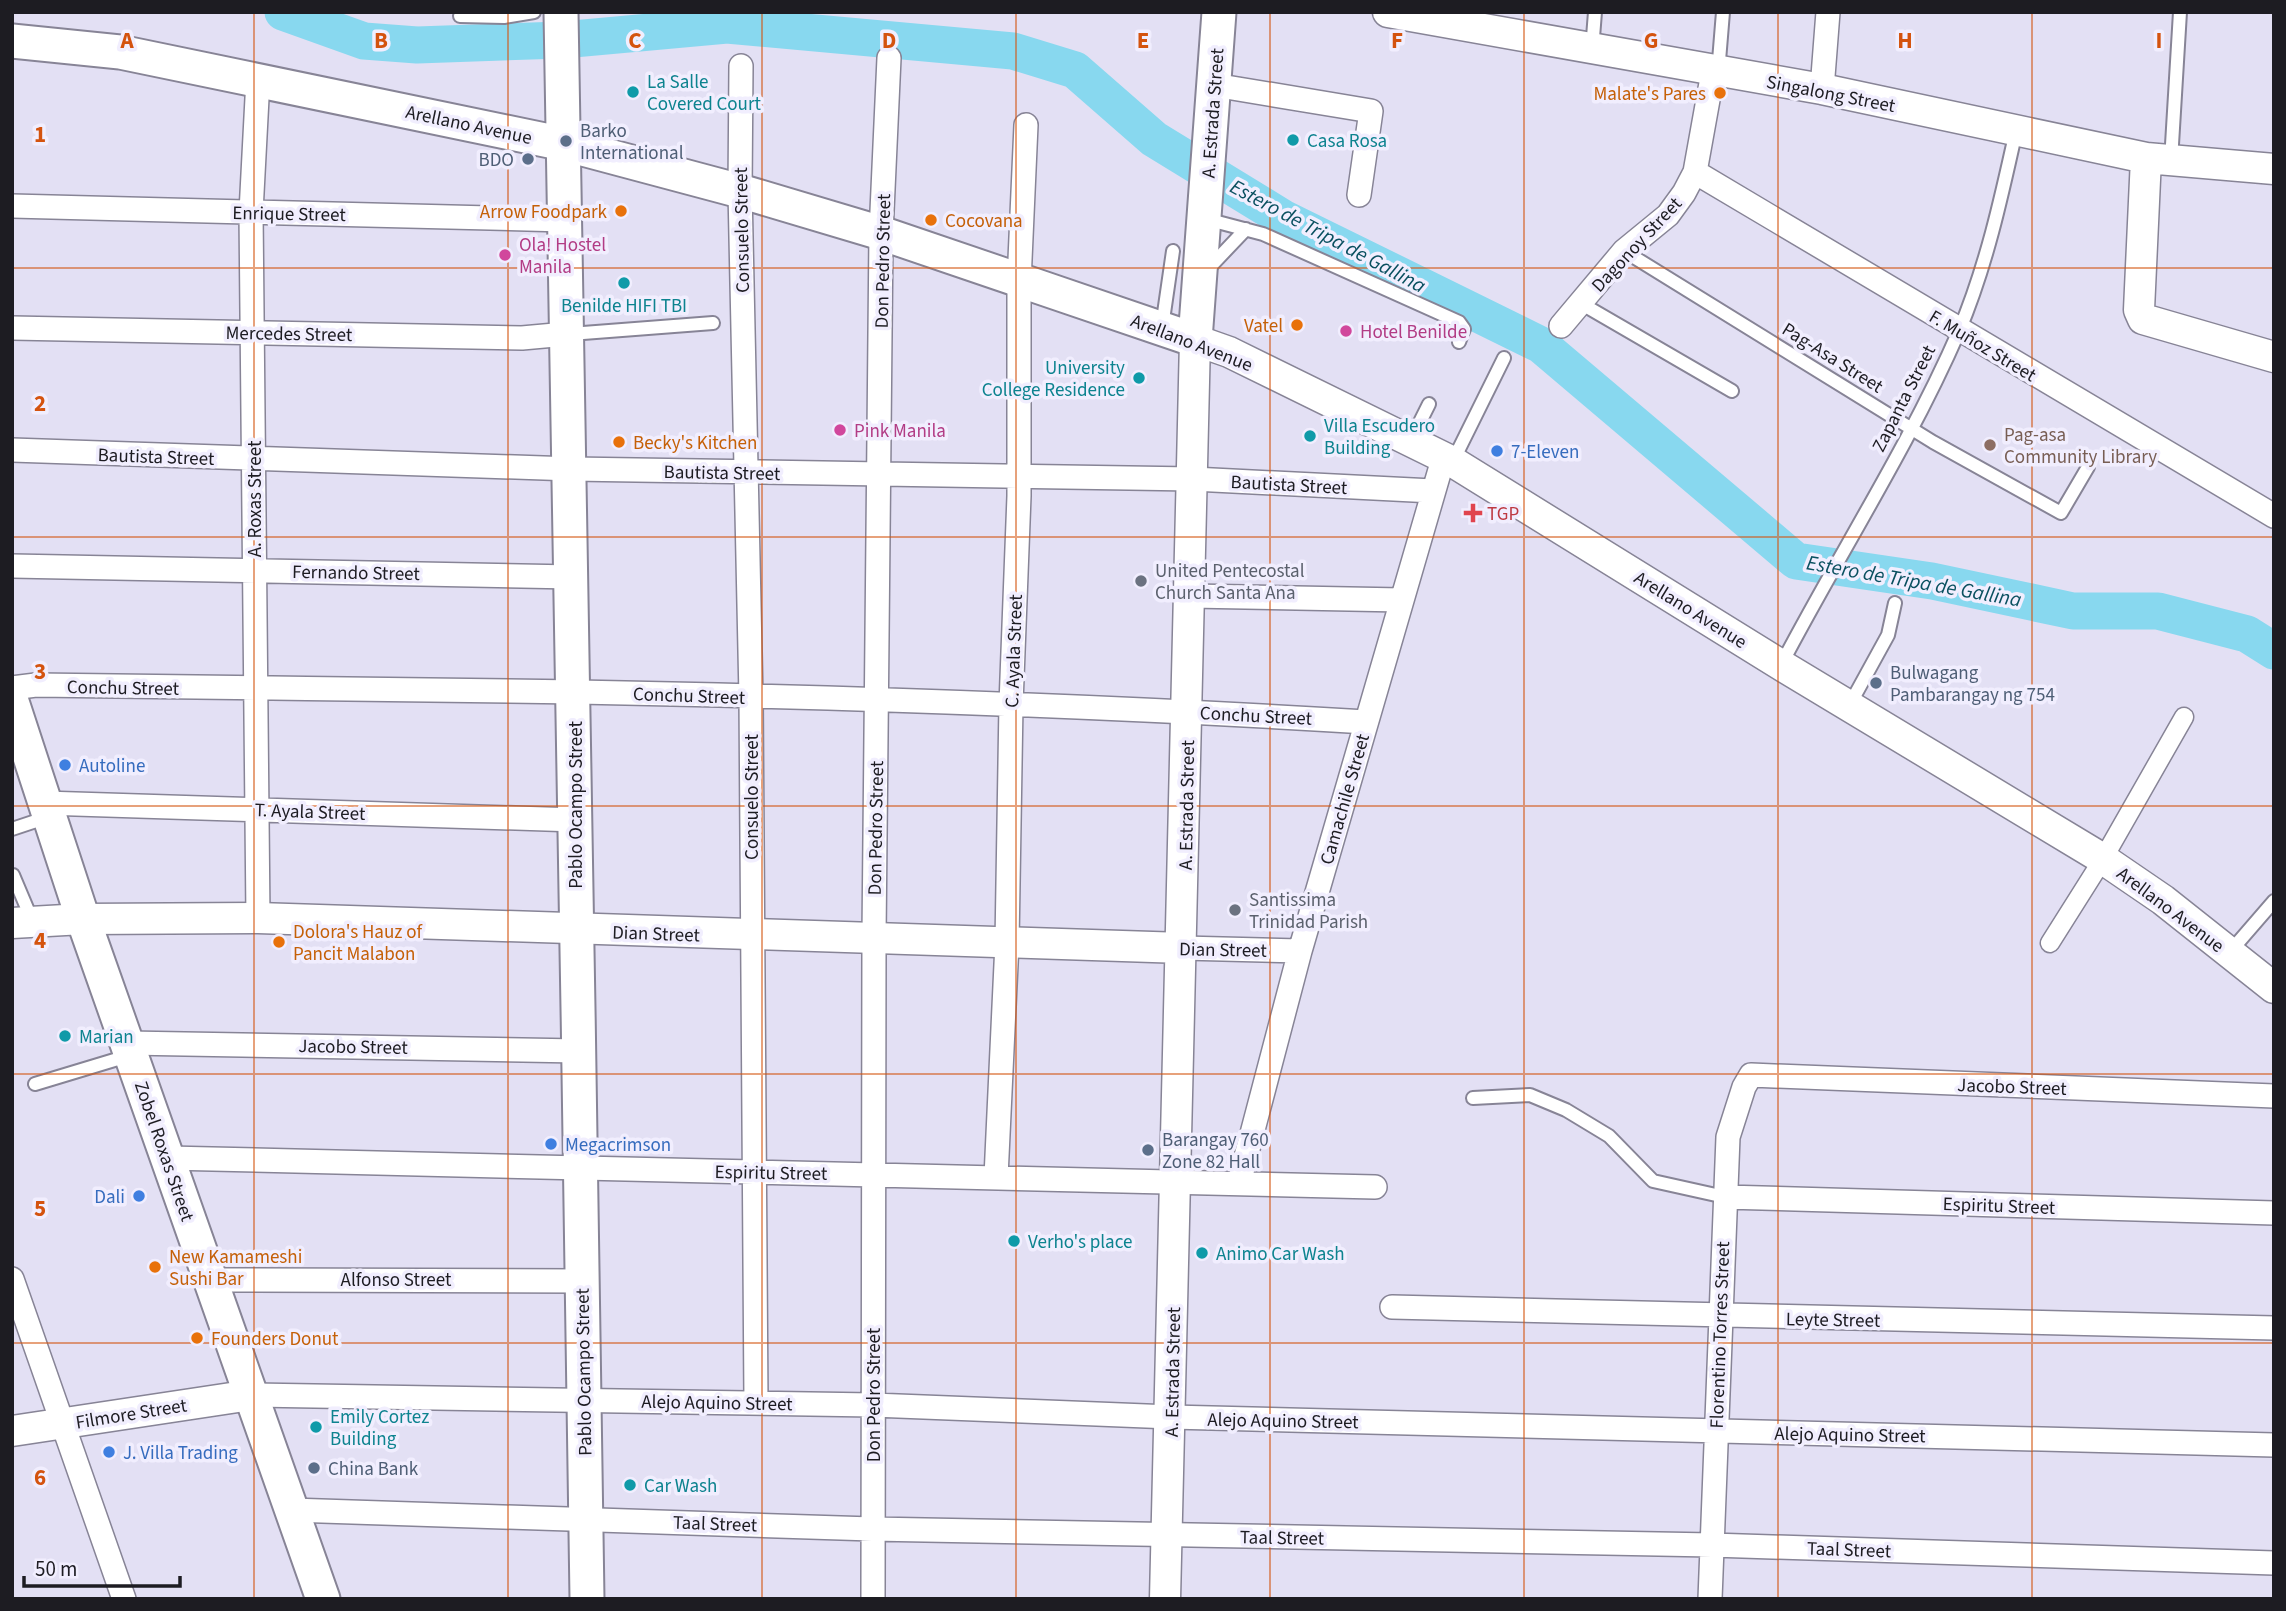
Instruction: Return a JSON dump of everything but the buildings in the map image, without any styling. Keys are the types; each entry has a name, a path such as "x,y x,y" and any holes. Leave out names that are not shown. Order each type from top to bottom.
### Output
{"main road":[{"name":"A. Estrada Street","path":"1195,340 1219,12"},
{"name":"Pablo Ocampo Street","path":"552,13 562,57 566,334 572,469 575,931 587,1599"},
{"name":"Arellano Avenue","path":"12,41 120,52 564,144 740,191 881,233 1195,340"},
{"name":"Zobel Roxas Street","path":"12,702 83,919 323,1599"}],"street":[{"name":"Singalong Street","path":"1388,12 1460,19 1592,50 1715,73 1822,89 2159,160 2274,169"},
{"path":"1822,89 1828,12"},
{"name":"Don Pedro Street","path":"873,1599 874,937 881,233 889,58"},
{"name":"Consuelo Street","path":"741,66 740,191 751,697 756,1402"},
{"name":"Dagonoy Street","path":"1561,326 1624,251 1668,215 1695,172 1715,73"},
{"name":"A. Roxas Street","path":"258,79 251,212 258,918"},
{"path":"1214,85 1371,111 1359,195"},
{"name":"C. Ayala Street","path":"996,1177 1007,943 1011,704 1019,476 1019,282 1026,125"},
{"path":"2159,160 2140,310 2143,319 2274,357"},
{"name":"F. Muñoz Street","path":"1695,172 2274,516"},
{"name":"Enrique Street","path":"12,206 565,220"},
{"name":"Mercedes Street","path":"12,328 522,338 566,334"},
{"name":"Arellano Avenue","path":"1195,340 1229,352 1448,459 2102,859 2163,900 2274,988"},
{"name":"A. Estrada Street","path":"1165,1599 1183,948 1195,340"},
{"name":"Bautista Street","path":"12,450 572,469 1193,479 1433,491"},
{"name":"Camachile Street","path":"1239,1183 1300,951 1366,722 1433,491 1448,459"},
{"name":"Fernando Street","path":"12,566 573,577"},
{"path":"1191,596 1402,600"},
{"name":"Conchu Street","path":"12,688 36,685 256,690 574,691 1011,704 1366,722"},
{"path":"2050,943 2184,718"},
{"name":"T. Ayala Street","path":"46,810 257,809 576,820"},
{"name":"Dian Street","path":"22,922 258,918 575,931 874,937 1300,951"},
{"name":"Jacobo Street","path":"130,1049 579,1051"},
{"name":"Jacobo Street","path":"1751,1075 2274,1096"},
{"name":"Florentino Torres Street","path":"1710,1599 1728,1137 1744,1087 1751,1075"},
{"name":"Espiritu Street","path":"168,1158 1375,1187"},
{"name":"Espiritu Street","path":"1725,1197 2274,1213"},
{"path":"12,1279 124,1599"},
{"name":"Alfonso Street","path":"210,1280 582,1281"},
{"name":"Leyte Street","path":"1392,1307 1720,1317 2274,1328"},
{"name":"Alejo Aquino Street","path":"251,1395 756,1402 1171,1417 2274,1445"},
{"name":"Filmore Street","path":"12,1431 251,1395"},
{"name":"Taal Street","path":"291,1510 872,1529 1712,1545 2274,1563"}],"lane":[{"path":"1592,50 1595,12"},
{"name":"Dagonoy Street","path":"1715,73 1723,12"},
{"path":"2159,160 2180,12"},
{"path":"460,16 505,17 552,13"},
{"name":"Zapanta Street","path":"1781,665 1959,331 1994,232 2016,131"},
{"path":"1205,205 1247,229 1459,322 1464,329 1459,342"},
{"path":"1200,277 1247,229"},
{"path":"1162,329 1173,251"},
{"name":"Pag-Asa Street","path":"1624,251 1910,427 2061,513 2088,467"},
{"path":"1582,304 1732,391"},
{"path":"566,334 713,323"},
{"path":"1448,459 1504,358"},
{"path":"1411,440 1429,404"},
{"path":"1849,706 1888,635 1895,603"},
{"path":"12,828 46,810"},
{"path":"14,884 22,922"},
{"path":"2229,953 2274,901"},
{"path":"35,1084 130,1049"},
{"path":"1473,1098 1530,1095 1566,1110 1609,1136 1653,1181 1725,1197"}],"waterway":[{"name":"Estero de Tripa de Gallina","path":"283,12 364,41 417,45 562,40 727,25 1013,51 1075,70 1154,139 1283,218 1541,345 1796,561 1932,581 2073,611 2158,611 2247,634 2274,651"}],"place":[{"name":"La Salle Covered Court","path":"633,92"},
{"name":"Malate's Pares","path":"1720,93"},
{"name":"Casa Rosa","path":"1293,140"},
{"name":"Barko International","path":"566,141"},
{"name":"BDO","path":"528,159"},
{"name":"Arrow Foodpark","path":"621,211"},
{"name":"Cocovana","path":"931,220"},
{"name":"Ola! Hostel Manila","path":"505,255"},
{"name":"Benilde HIFI TBI","path":"624,283"},
{"name":"Vatel","path":"1297,325"},
{"name":"Hotel Benilde","path":"1346,331"},
{"name":"University College Residence","path":"1139,378"},
{"name":"Pink Manila","path":"840,430"},
{"name":"Villa Escudero Building","path":"1310,436"},
{"name":"Becky's Kitchen","path":"619,442"},
{"name":"Pag-asa Community Library","path":"1990,445"},
{"name":"7-Eleven","path":"1497,451"},
{"name":"TGP","path":"1473,513"},
{"name":"United Pentecostal Church Santa Ana","path":"1141,581"},
{"name":"Bulwagang Pambarangay ng 754","path":"1876,683"},
{"name":"Autoline","path":"65,765"},
{"name":"Santissima Trinidad Parish","path":"1235,910"},
{"name":"Dolora's Hauz of Pancit Malabon","path":"279,942"},
{"name":"Marian","path":"65,1036"},
{"name":"Megacrimson","path":"551,1144"},
{"name":"Barangay 760 Zone 82 Hall","path":"1148,1150"},
{"name":"Dali","path":"139,1196"},
{"name":"Verho's place","path":"1014,1241"},
{"name":"Animo Car Wash","path":"1202,1253"},
{"name":"New Kamameshi Sushi Bar","path":"155,1267"},
{"name":"Founders Donut","path":"197,1338"},
{"name":"Emily Cortez Building","path":"316,1427"},
{"name":"J. Villa Trading","path":"109,1452"},
{"name":"China Bank","path":"314,1468"},
{"name":"Car Wash","path":"630,1485"}]}
